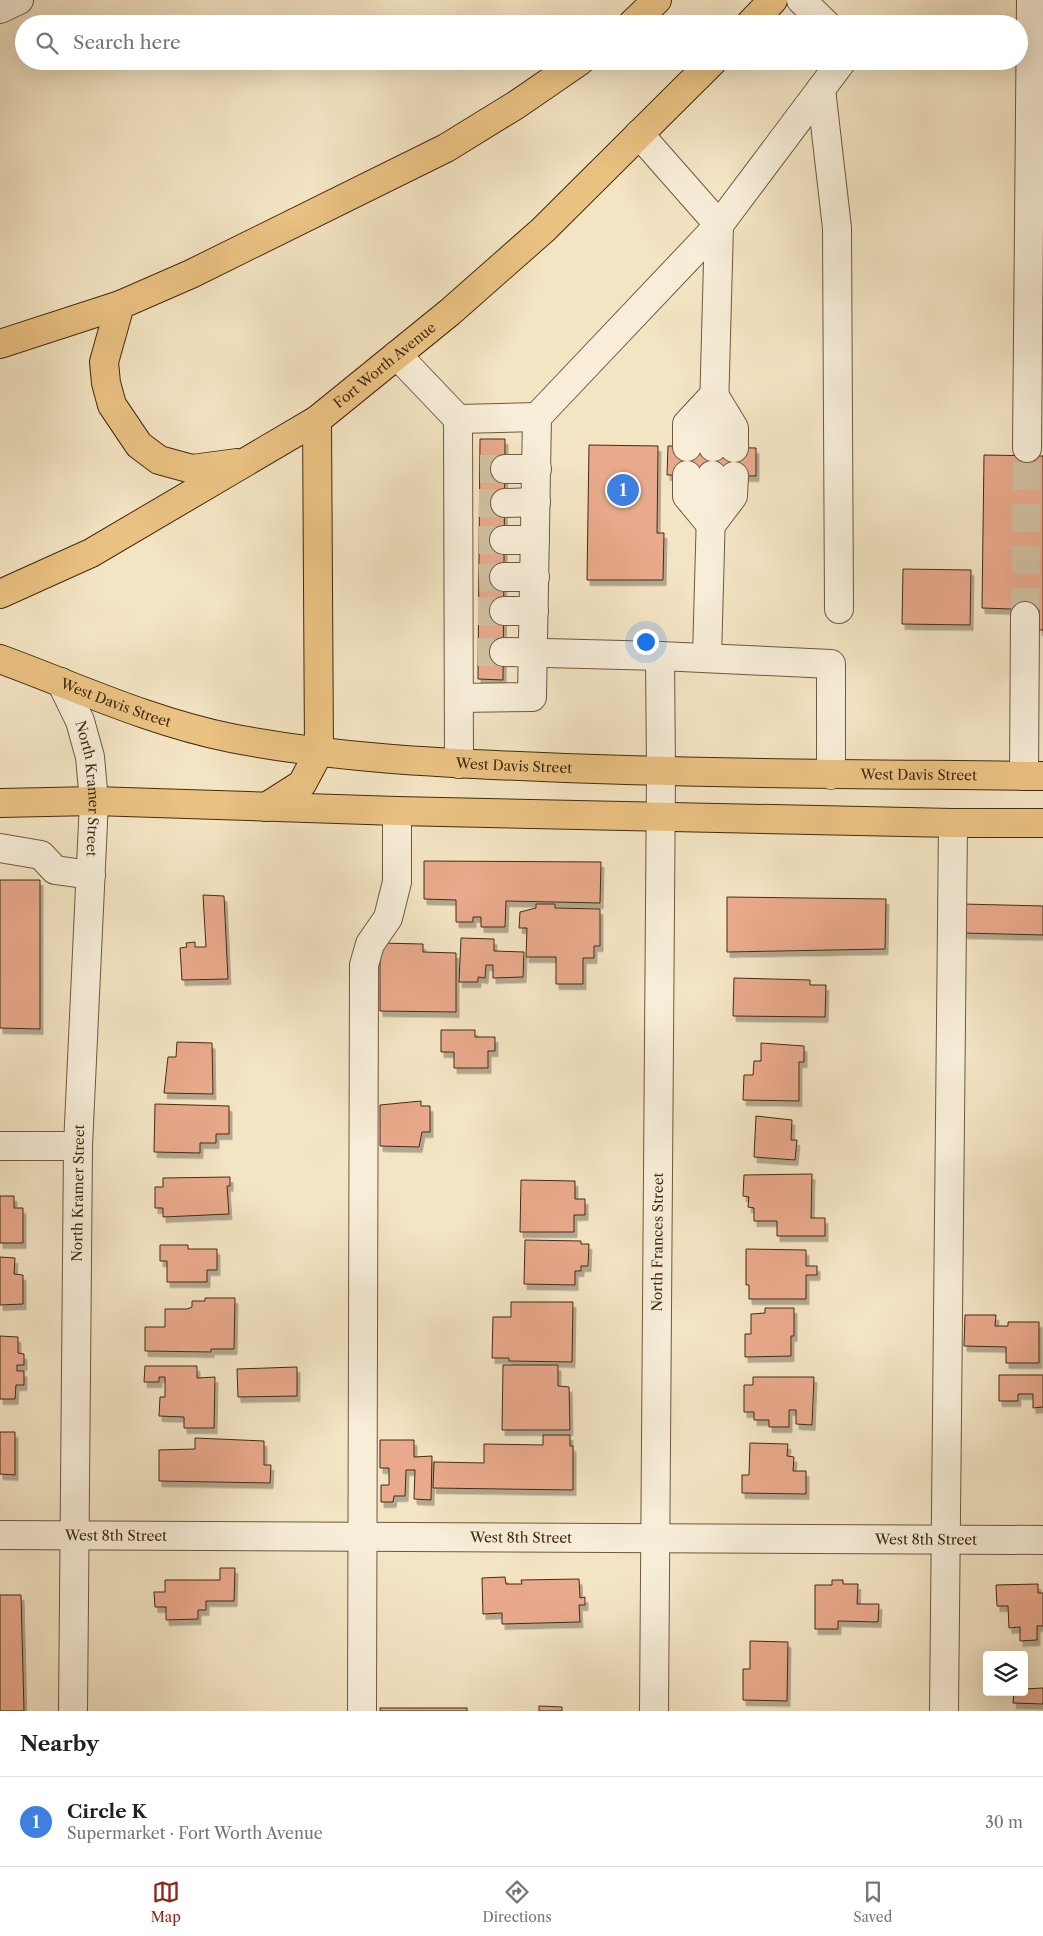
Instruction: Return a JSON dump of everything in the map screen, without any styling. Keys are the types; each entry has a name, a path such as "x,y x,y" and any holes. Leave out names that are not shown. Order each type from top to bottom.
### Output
{"main road":[{"path":"641,15 657,0"},
{"path":"759,15 773,0"},
{"path":"0,344 120,305 191,274 446,148 516,105 567,70"},
{"name":"Fort Worth Avenue","path":"0,594 91,553 317,420 450,312 543,230 704,70"},
{"path":"120,305 104,362 106,383 112,405 139,445 158,460 192,469 249,461"},
{"path":"266,807 302,784 319,752 317,420"},
{"name":"West Davis Street","path":"0,659 148,717 229,738 319,752 459,764 661,772 1034,776"},
{"path":"0,803 94,801 396,811 953,823 1043,823"}],"street":[{"path":"0,10 19,0"},
{"path":"801,0 817,15"},
{"path":"1027,448 1031,0"},
{"path":"459,698 532,697 537,417 719,225 835,70"},
{"path":"821,89 837,228 839,609"},
{"path":"640,134 719,225 711,447"},
{"path":"396,355 458,419 481,469 480,652 459,698 459,764"},
{"path":"458,419 537,417"},
{"path":"481,469 537,469"},
{"path":"707,658 710,526 733,496 711,475 687,496 710,526"},
{"path":"481,503 536,502"},
{"path":"481,540 535,540"},
{"path":"480,578 534,577"},
{"path":"480,612 534,612"},
{"path":"1025,616 1034,684 1034,776"},
{"path":"480,652 660,656 831,664 831,775"},
{"name":"North Frances Street","path":"654,1711 661,772 660,656"},
{"name":"North Kramer Street","path":"61,682 80,721 90,757 94,801 78,1146 73,1711"},
{"path":"362,1711 364,965 370,944 388,918 396,882 396,811"},
{"path":"944,1711 953,823"},
{"path":"0,848 41,856 55,870 91,874"},
{"path":"0,1146 78,1146"},
{"name":"West 8th Street","path":"0,1535 1043,1540"}],"building":[{"path":"480,439 505,439 503,680 478,679"},
{"path":"589,445 658,446 657,533 664,533 663,580 587,580"},
{"path":"668,446 756,448 756,476 667,475"},
{"path":"984,455 1043,456 1043,630 1039,630 1039,610 982,608"},
{"path":"903,569 971,570 970,625 902,624"},
{"path":"424,861 601,862 600,903 506,901 505,927 481,927 481,917 473,917 473,922 456,922 456,900 424,899"},
{"path":"0,880 40,880 40,1029 0,1028"},
{"path":"203,895 224,896 228,979 182,980 180,948 187,947 186,943 195,942 195,947 206,947"},
{"path":"727,897 886,899 885,949 727,952"},
{"path":"536,904 555,904 555,908 600,909 600,946 594,946 594,958 583,958 583,984 556,984 556,957 526,957 527,928 519,928 520,912 536,908"},
{"path":"963,904 1043,906 1043,935 963,933"},
{"path":"461,938 494,939 494,951 524,952 523,977 493,978 493,965 486,965 485,978 478,977 478,982 459,982"},
{"path":"380,943 423,944 423,952 456,953 456,1012 380,1011"},
{"path":"734,978 810,980 810,985 826,985 825,1017 733,1016"},
{"path":"441,1030 475,1030 475,1037 495,1037 495,1051 488,1051 488,1068 454,1068 454,1052 441,1052"},
{"path":"177,1042 212,1043 213,1094 164,1093 168,1057 176,1057"},
{"path":"761,1043 804,1046 804,1062 799,1062 799,1101 743,1100 744,1075 753,1075 754,1061 761,1061"},
{"path":"421,1101 421,1106 430,1106 430,1132 422,1132 419,1147 380,1146 380,1105"},
{"path":"155,1104 229,1106 229,1134 216,1134 216,1143 200,1143 200,1153 154,1152"},
{"path":"756,1116 792,1120 791,1140 797,1140 795,1160 754,1157"},
{"path":"812,1174 811,1218 825,1218 825,1236 777,1236 777,1221 754,1221 754,1208 748,1207 749,1197 743,1196 744,1175"},
{"path":"230,1177 230,1186 227,1186 229,1214 163,1217 163,1208 155,1208 155,1187 163,1187 163,1178"},
{"path":"521,1180 575,1181 575,1199 585,1199 585,1215 574,1215 574,1232 520,1232"},
{"path":"0,1196 14,1196 14,1208 23,1208 23,1243 0,1243"},
{"path":"525,1240 581,1241 581,1244 589,1244 588,1266 581,1266 581,1271 575,1271 575,1285 524,1284"},
{"path":"160,1245 188,1245 188,1249 217,1249 217,1270 207,1270 207,1282 167,1282 167,1261 160,1261"},
{"path":"746,1249 806,1250 806,1266 817,1266 817,1275 806,1275 806,1299 749,1299 749,1285 746,1285"},
{"path":"0,1257 15,1258 14,1274 23,1275 23,1304 0,1305"},
{"path":"205,1298 235,1298 234,1349 211,1349 211,1352 145,1351 145,1327 165,1327 165,1309 187,1309 192,1307 192,1301 205,1301"},
{"path":"511,1302 573,1302 572,1362 509,1361 509,1358 492,1358 493,1317 511,1317"},
{"path":"765,1308 794,1308 794,1336 791,1336 791,1356 745,1357 745,1334 751,1334 751,1314 765,1313"},
{"path":"965,1315 996,1315 995,1326 1008,1326 1008,1322 1039,1322 1039,1363 1006,1363 1006,1347 964,1346"},
{"path":"0,1336 18,1337 18,1353 24,1354 24,1365 17,1365 17,1371 24,1371 24,1385 16,1385 15,1399 0,1399"},
{"path":"503,1365 558,1365 558,1386 569,1387 570,1430 502,1430"},
{"path":"145,1366 197,1366 197,1378 215,1377 214,1428 184,1428 184,1417 159,1416 160,1397 165,1397 165,1377 159,1377 159,1382 144,1382"},
{"path":"297,1367 297,1396 238,1397 237,1369"},
{"path":"999,1375 1043,1375 1043,1407 1033,1408 1033,1394 1018,1394 1018,1401 999,1401"},
{"path":"753,1377 814,1377 812,1425 796,1424 796,1410 789,1410 789,1427 769,1427 769,1420 754,1420 754,1412 744,1412 744,1385 753,1385"},
{"path":"0,1432 15,1432 15,1475 0,1474"},
{"path":"543,1435 570,1435 570,1446 573,1446 573,1490 433,1488 434,1462 484,1463 484,1444 543,1445"},
{"path":"195,1438 264,1441 264,1465 271,1465 270,1483 159,1481 159,1450 195,1449"},
{"path":"380,1440 414,1440 414,1457 432,1456 431,1500 414,1499 415,1470 406,1470 405,1496 394,1496 393,1502 381,1502 381,1485 389,1485 389,1468 380,1468"},
{"path":"750,1443 788,1444 787,1456 794,1457 793,1471 806,1471 806,1494 742,1493 742,1475 749,1475"},
{"path":"220,1568 235,1568 234,1601 206,1601 206,1610 198,1610 198,1619 166,1620 166,1607 155,1607 154,1592 165,1592 165,1580 220,1580"},
{"path":"505,1577 506,1584 522,1584 521,1580 579,1579 580,1598 585,1597 585,1605 579,1605 580,1622 502,1624 502,1613 483,1614 482,1578"},
{"path":"832,1580 843,1580 843,1584 858,1584 857,1604 879,1604 878,1622 838,1621 838,1629 815,1629 815,1585 832,1585"},
{"path":"1038,1584 1038,1593 1043,1593 1043,1626 1037,1626 1037,1640 1020,1641 1020,1627 1009,1628 1008,1606 997,1606 996,1585"},
{"path":"0,1595 21,1595 24,1711 0,1711"},
{"path":"750,1641 788,1642 787,1701 743,1700 743,1669 750,1669"},
{"path":"1043,1688 1043,1704 1013,1703 1014,1696 1028,1696 1028,1689"},
{"path":"539,1706 562,1707 562,1711 539,1711"},
{"path":"380,1708 467,1708 467,1711 380,1711"}],"tunnel":[{"path":"1025,616 1027,448"},
{"path":"480,469 505,469"},
{"path":"479,503 505,503"},
{"path":"479,540 504,540"},
{"path":"479,578 504,577"},
{"path":"478,611 504,611"},
{"path":"478,652 504,652"}],"place":[{"name":"Circle K","path":"623,490"}]}
